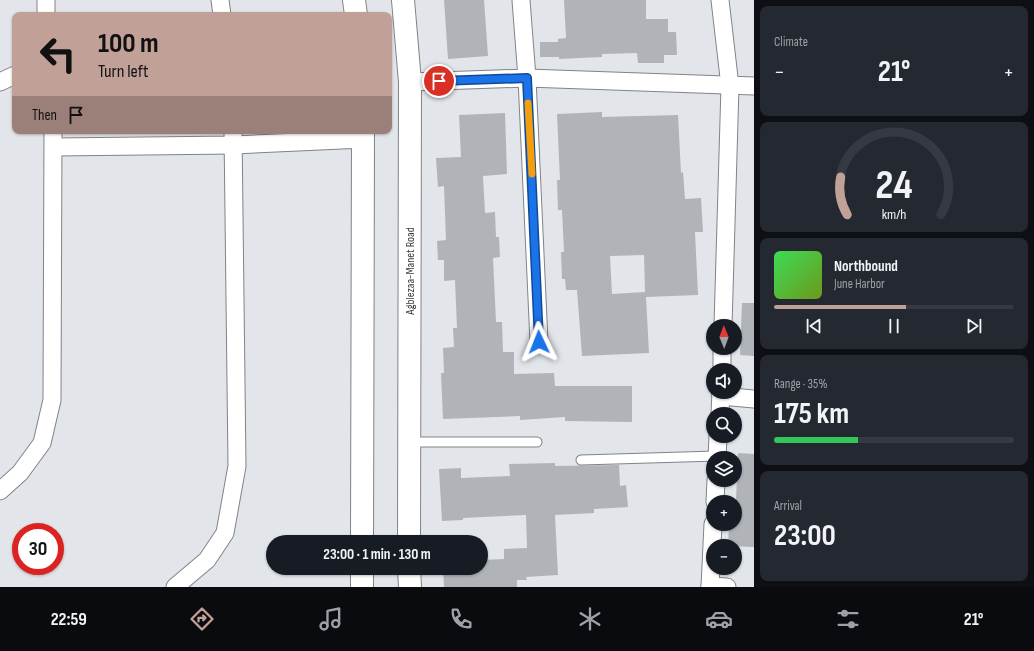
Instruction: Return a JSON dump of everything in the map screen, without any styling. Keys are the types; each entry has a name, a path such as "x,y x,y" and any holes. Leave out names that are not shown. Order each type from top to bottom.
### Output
{"main road":[{"path":"354,0 356,12"},
{"name":"Agblezaa-Manet Road","path":"403,0 410,82 409,535"},
{"path":"362,535 363,135"},
{"path":"362,575 362,587"},
{"path":"409,575 410,587"}],"street":[{"path":"46,0 46,12"},
{"path":"220,0 222,12"},
{"path":"522,0 539,342"},
{"path":"720,0 730,86 723,319"},
{"path":"0,82 12,76"},
{"path":"410,82 527,78 754,86"},
{"path":"0,491 20,473 42,443 52,400 53,139 234,138 363,135"},
{"path":"175,587 207,560 225,534 237,466 234,138"},
{"path":"742,397 754,399"},
{"path":"713,531 710,586 727,587"}],"lane":[{"path":"410,442 537,442"},
{"path":"581,460 706,457"}],"building":[{"path":"444,0 484,0 488,56 448,59"},
{"path":"564,0 646,0 646,19 668,19 668,32 676,32 677,55 664,55 664,63 638,63 637,53 602,54 602,57 559,59 559,57 540,57 540,42 558,42 558,39 566,38"},
{"path":"602,112 602,117 678,115 681,173 683,172 685,199 701,198 703,232 695,232 698,295 646,297 649,353 582,356 577,290 566,290 565,279 562,279 561,252 564,252 562,210 558,210 557,180 560,180 557,114","holes":["644,255 645,292 612,294 610,256"]},
{"path":"505,113 507,174 483,176 485,213 495,212 496,237 499,237 500,257 493,258 496,322 502,322 503,352 514,352 514,374 554,373 555,386 632,386 632,422 565,421 565,417 520,420 520,416 443,419 441,373 444,373 443,348 454,347 453,328 457,328 455,280 444,281 444,260 438,260 437,241 446,240 444,186 438,187 436,158 461,157 459,115"},
{"path":"742,303 754,303 754,356 740,355 742,355"},
{"path":"742,453 754,454 754,547 742,547 742,539 728,539 729,531 742,531 742,495 736,495 737,487 742,487"},
{"path":"555,463 555,466 619,465 620,486 626,485 628,507 594,509 594,513 555,515 558,575 526,577 527,580 517,580 517,587 444,587 443,575 488,575 488,560 504,559 504,549 527,548 526,515 463,518 463,520 442,521 439,469 461,468 461,478 510,476 509,464"}],"slow traffic":[{"path":"528,103 532,174"}],"route":[{"path":"439,81 527,78 539,342"}]}
